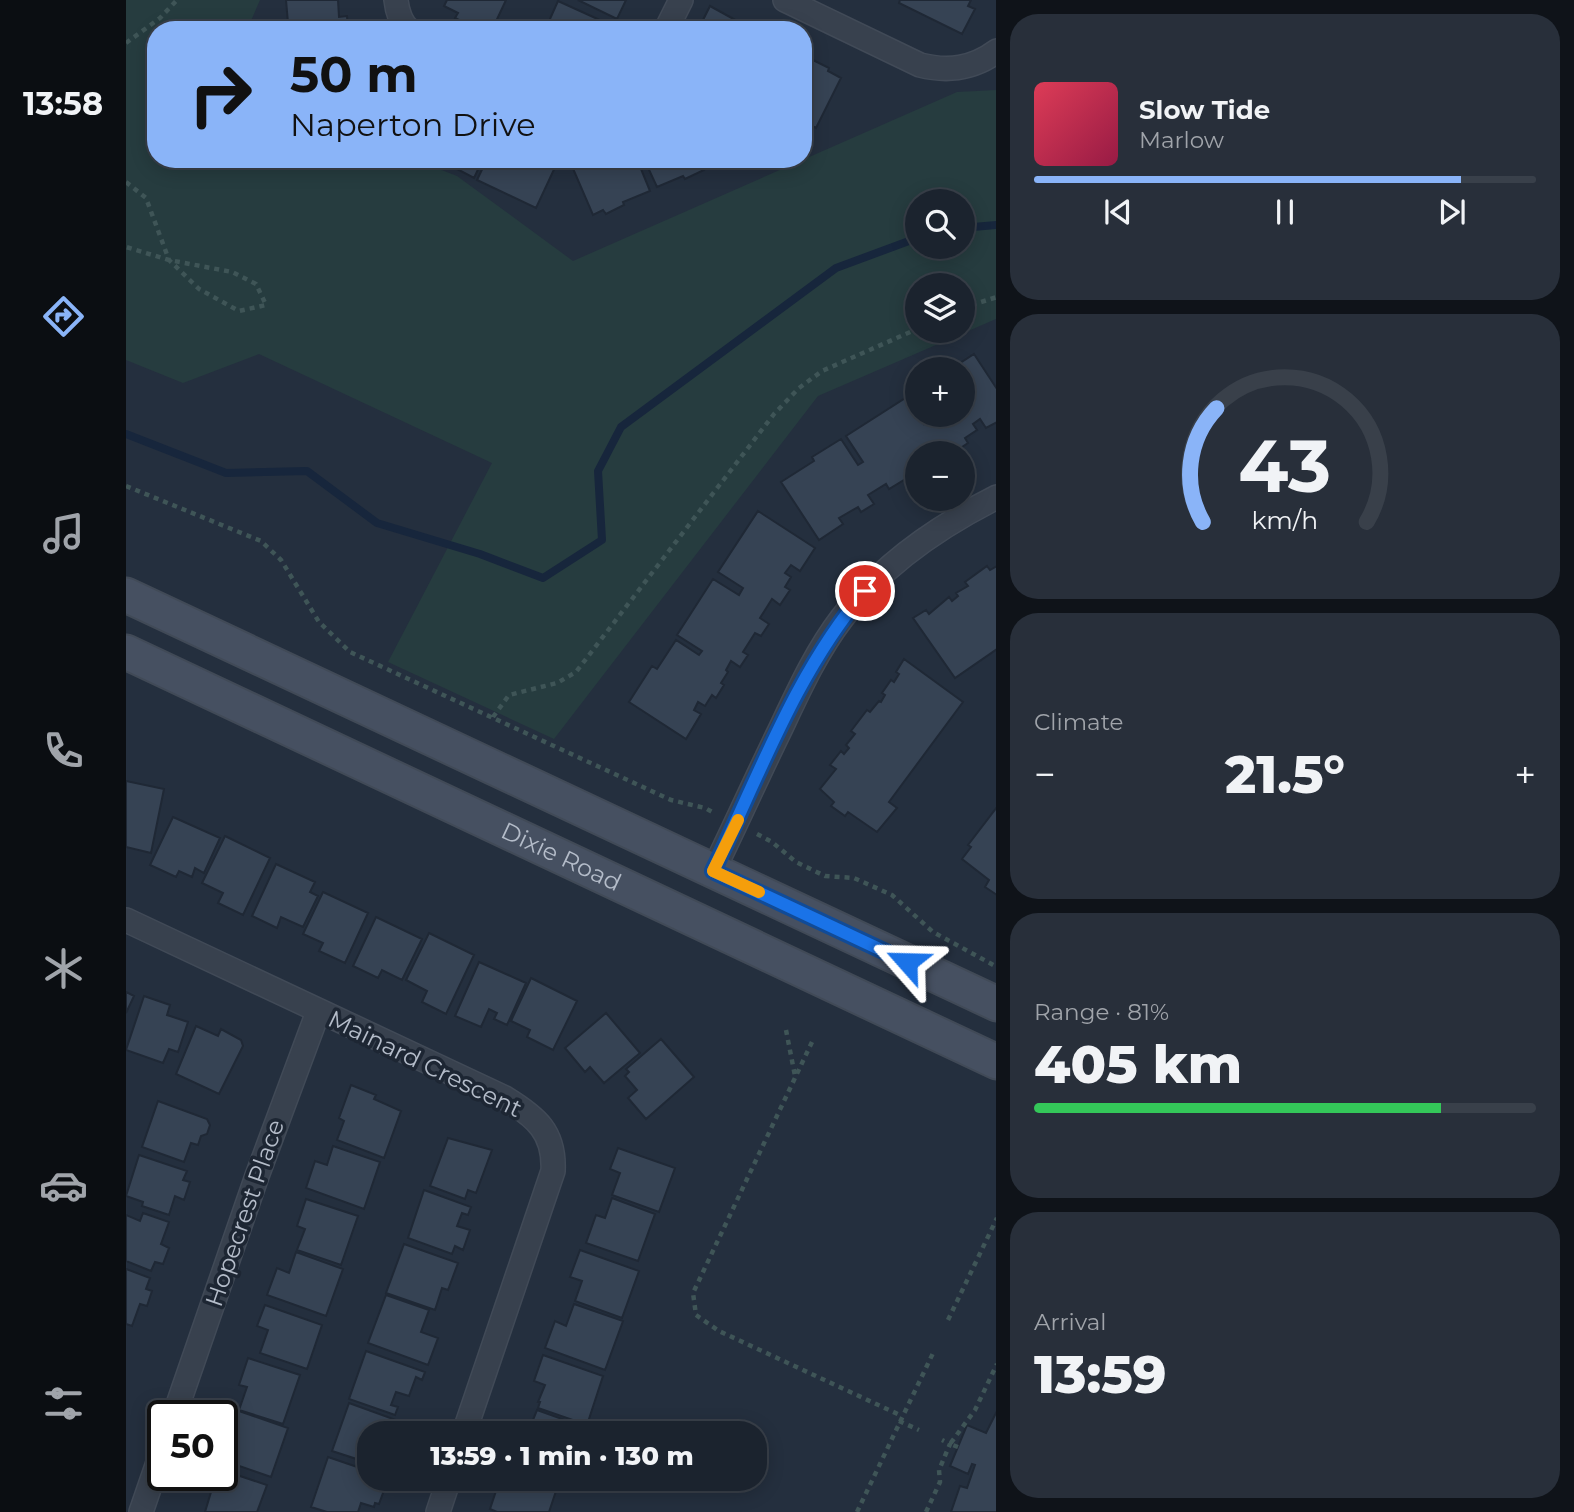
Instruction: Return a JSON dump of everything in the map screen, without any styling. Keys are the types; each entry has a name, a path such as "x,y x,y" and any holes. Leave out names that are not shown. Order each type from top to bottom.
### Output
{"main road":[{"path":"126,595 996,1004"},
{"name":"Dixie Road","path":"126,652 996,1062"}],"street":[{"path":"396,0 403,21"},
{"path":"670,21 681,0"},
{"path":"785,0 920,65 940,70 980,62 996,51"},
{"path":"713,871 791,707 821,650 842,618 865,591 906,553 937,531 996,497"},
{"name":"Mainard Crescent","path":"126,920 505,1098 531,1114 547,1136 554,1153 553,1171 468,1421"},
{"name":"Hopecrest Place","path":"180,1400 257,1176 318,1012"},
{"path":"141,1512 148,1491"},
{"path":"438,1512 445,1491"}],"path":[{"path":"156,21 177,0"},
{"path":"126,43 147,28"},
{"path":"126,182 146,198 169,260 199,289 239,311 266,305 256,284 232,272 169,260 126,247"},
{"path":"975,304 996,297"},
{"path":"493,717 509,695 557,683 576,672 774,414 799,388 822,372 905,334"},
{"path":"126,486 261,541 281,560 319,622 349,652 671,800 705,808"},
{"path":"772,842 796,862 825,876 854,878 892,895 933,932 996,967"},
{"path":"786,1030 790,1063 795,1077"},
{"path":"812,1042 693,1293 696,1315 719,1331 919,1430"},
{"path":"948,1320 996,1218"},
{"path":"857,1512 934,1351"},
{"path":"926,1512 940,1482 940,1470 950,1444 975,1410 996,1364"},
{"path":"942,1440 958,1447"}],"green space":[{"path":"126,0 260,0 251,21 147,21 147,168 436,168 457,176 573,261 784,168 812,168 812,156 957,92 996,90 996,319 975,328 975,273 905,273 905,343 941,343 818,396 554,739 388,662 492,463 259,354 183,383 126,360"}],"building":[{"path":"286,0 338,0 339,17 347,16 347,21 288,21"},
{"path":"447,0 506,0 496,21 461,21 455,18 458,13 444,6"},
{"path":"578,0 626,0 617,19"},
{"path":"900,0 971,0 968,6 975,9 962,34 899,3"},
{"path":"558,1 602,21 549,21"},
{"path":"710,6 737,21 702,21"},
{"path":"812,60 841,78 816,128 812,126"},
{"path":"455,168 479,168 474,178"},
{"path":"483,168 555,168 536,208 477,180"},
{"path":"573,168 641,168 650,191 623,202 624,205 606,214 603,210 593,215"},
{"path":"648,168 703,168 685,179 683,176 657,187"},
{"path":"974,354 996,387 996,423 986,428 980,419 975,423 975,357 969,357"},
{"path":"905,398 905,427 975,427 977,430 965,438 967,441 905,441 905,479 889,489 886,484 868,495 874,504 861,512 858,507 839,518 843,524 819,540 781,482 814,461 812,457 841,439 858,465 863,462 846,436"},
{"path":"758,511 815,548 800,571 791,565 785,573 791,577 785,587 790,590 780,605 772,599 760,618 769,624 761,636 755,633 743,652 748,655 740,667 731,661 721,683 724,685 716,698 712,695 705,706 698,702 694,710 701,714 686,739 629,702 652,666 657,669 676,640 699,655 702,651 677,635 713,579 739,595 743,588 718,572"},
{"path":"987,566 990,570 996,567 996,650 955,678 913,618 926,610 929,614 949,597 952,601 958,596 956,593 968,586 965,582"},
{"path":"904,659 963,702 889,802 897,808 877,832 848,812 845,816 831,806 834,802 820,789 836,769 830,765 841,751 844,754 849,748 846,745 855,734 851,731 867,710 870,712 881,702 885,695 882,693 891,680 894,682 899,674 896,672"},
{"path":"126,781 164,789 151,853 126,847"},
{"path":"996,808 996,894 985,887 989,880 962,859 971,847 968,845"},
{"path":"173,817 220,838 204,873 195,868 192,877 179,871 176,877 150,865"},
{"path":"225,836 270,858 243,915 218,903 223,893 202,883"},
{"path":"276,864 315,882 310,892 318,896 303,927 281,917 277,928 252,916"},
{"path":"323,892 368,913 345,963 319,951 323,943 303,934"},
{"path":"376,917 422,939 402,980 382,970 378,978 353,966"},
{"path":"429,933 474,955 446,1014 422,1002 427,991 406,980"},
{"path":"479,962 526,983 507,1025 494,1019 497,1013 489,1009 481,1027 455,1016"},
{"path":"531,978 577,1001 553,1050 527,1037 530,1030 511,1021"},
{"path":"126,992 134,996 126,1013"},
{"path":"144,996 170,1005 167,1015 188,1022 178,1052 169,1049 163,1063 126,1050"},
{"path":"606,1013 640,1053 604,1083 590,1067 585,1072 565,1048"},
{"path":"196,1026 218,1036 221,1029 241,1040 243,1046 219,1094 176,1074"},
{"path":"661,1039 694,1077 646,1119 628,1098 637,1090 625,1076 629,1072 626,1069"},
{"path":"351,1085 376,1095 374,1099 401,1111 384,1158 337,1140 344,1121 339,1118"},
{"path":"158,1101 207,1119 210,1125 198,1145 191,1143 184,1162 142,1147"},
{"path":"448,1138 492,1150 476,1193 468,1190 465,1199 430,1186"},
{"path":"333,1146 380,1162 364,1209 306,1188 315,1161 327,1165"},
{"path":"618,1148 675,1168 659,1212 612,1195 620,1173 610,1169"},
{"path":"139,1155 187,1171 183,1180 190,1182 184,1200 175,1196 169,1215 142,1206 143,1202 126,1196"},
{"path":"424,1190 471,1207 468,1215 462,1213 457,1226 470,1230 463,1250 455,1246 452,1254 408,1238"},
{"path":"612,1198 655,1214 638,1261 586,1243 596,1215 605,1218"},
{"path":"306,1199 358,1216 341,1265 297,1250 305,1229 297,1226"},
{"path":"143,1213 169,1222 161,1244 169,1248 163,1264 155,1262 151,1271 126,1261 126,1215 140,1221"},
{"path":"404,1244 458,1263 448,1290 442,1288 435,1310 386,1293"},
{"path":"580,1250 639,1271 622,1318 575,1301 582,1281 570,1277"},
{"path":"296,1252 343,1269 326,1316 267,1295 277,1268 289,1273"},
{"path":"126,1269 150,1278 146,1289 152,1291 147,1306 140,1304 132,1326 126,1324"},
{"path":"386,1295 429,1310 421,1332 438,1338 428,1365 368,1343"},
{"path":"574,1304 623,1321 605,1370 545,1348 555,1321 566,1326"},
{"path":"265,1305 322,1325 307,1369 260,1353 268,1330 257,1326"},
{"path":"366,1351 425,1372 422,1380 416,1377 409,1396 396,1392 391,1405 398,1407 395,1415 349,1399"},
{"path":"543,1355 603,1376 588,1421 575,1421 538,1408 545,1385 534,1381"},
{"path":"248,1358 300,1375 283,1424 239,1410 247,1387 239,1385"},
{"path":"349,1403 396,1420 357,1421 357,1459 332,1451"},
{"path":"537,1410 568,1421 532,1421"},
{"path":"239,1411 288,1428 271,1477 238,1466"},
{"path":"996,1413 996,1512 951,1512 960,1486 967,1488 975,1465 972,1464 968,1474 950,1466 967,1425 986,1433"},
{"path":"328,1457 357,1467 357,1491 384,1491 379,1504 375,1503 374,1507 361,1503 358,1512 327,1512 311,1507"},
{"path":"238,1475 267,1485 257,1512 205,1512 211,1492 209,1491 238,1491"},
{"path":"496,1491 556,1491 549,1512 497,1512 490,1509"}],"waterway":[{"path":"975,227 996,225"},
{"path":"126,434 226,473 307,471 377,523 480,554 543,578 602,540 598,471 621,427 836,268 905,242"}],"slow traffic":[{"path":"738,820 713,871 759,892"}],"route":[{"path":"865,591 842,618 821,650 713,871 907,962"}]}
